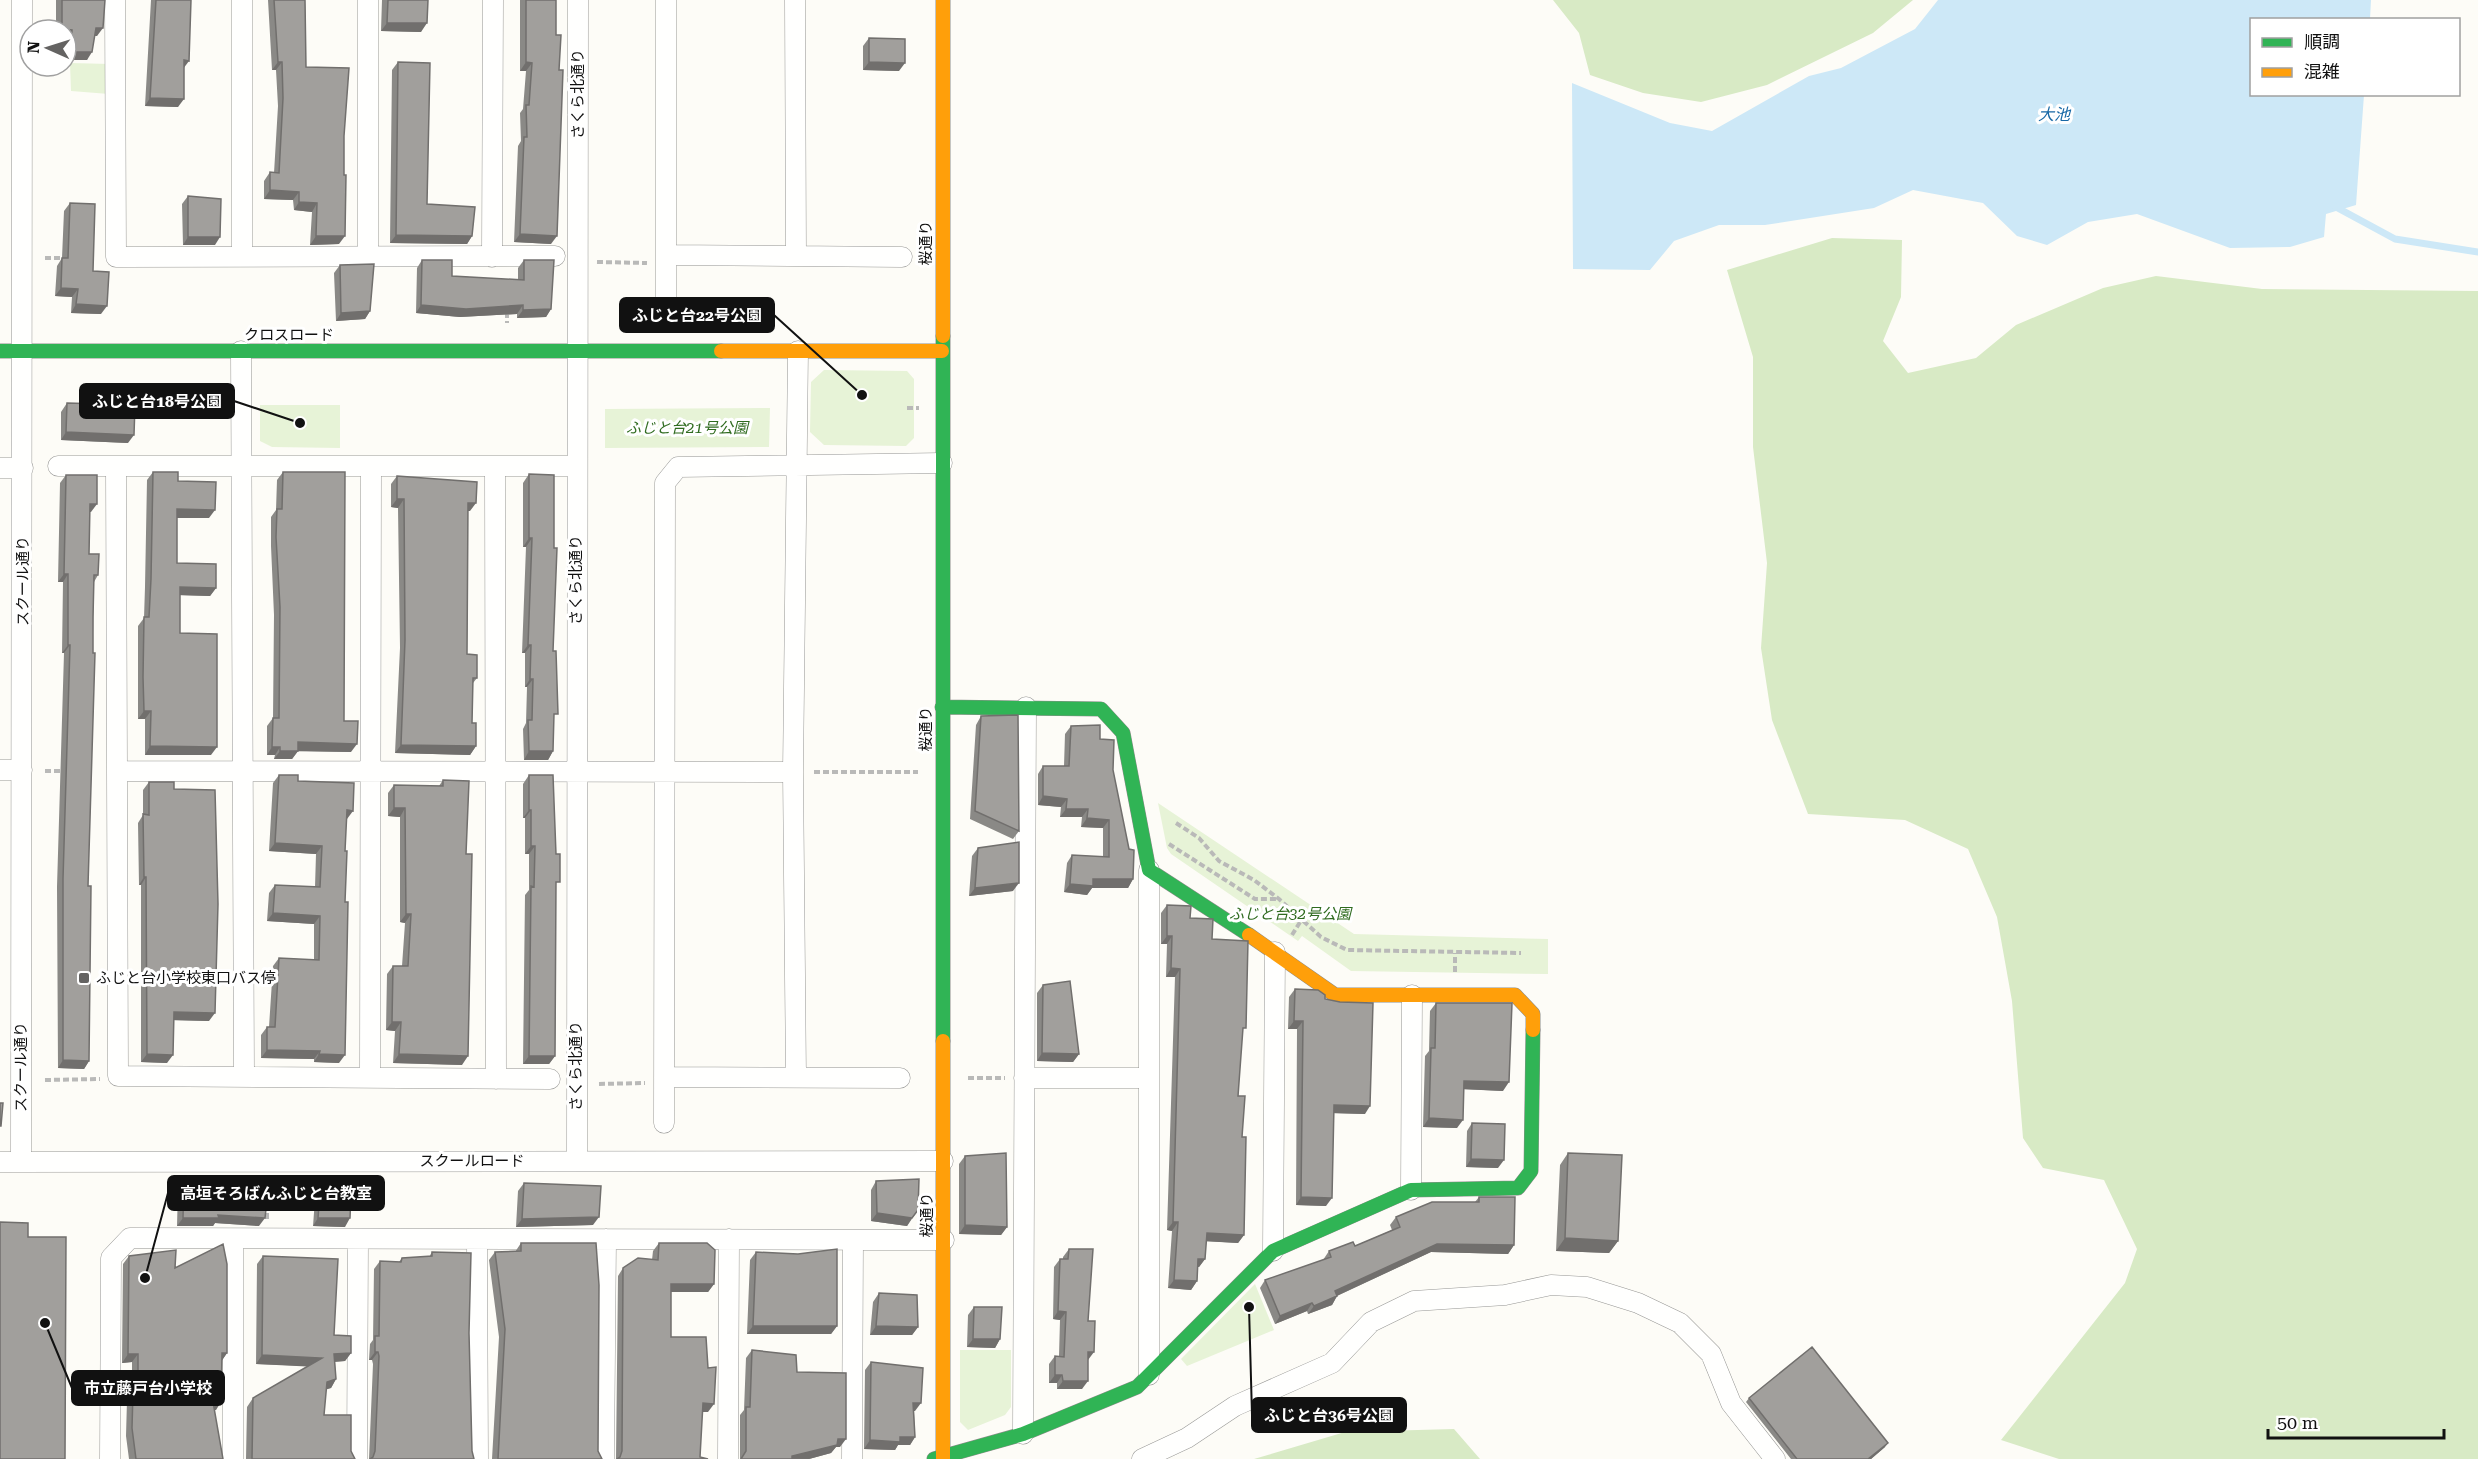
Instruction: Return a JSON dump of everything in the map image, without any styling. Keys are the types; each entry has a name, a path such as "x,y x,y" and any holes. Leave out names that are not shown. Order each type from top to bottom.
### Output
{"street":[{"name":"スクール通り","path":"21,1161 22,0"},
{"path":"115,0 116,257 555,256"},
{"path":"242,0 242,257"},
{"path":"368,0 368,257"},
{"path":"492,257 493,0"},
{"name":"さくら北通り","path":"577,1161 578,0"},
{"path":"666,0 666,307"},
{"path":"795,0 796,255"},
{"name":"桜通り","path":"940,1459 944,1240 943,0"},
{"path":"666,259 796,255 902,257"},
{"name":"クロスロード","path":"0,351 942,351"},
{"path":"241,351 244,1077"},
{"path":"796,1077 794,772 798,351"},
{"path":"664,1123 657,1080 666,771 665,483 678,467 942,463"},
{"path":"58,466 577,466"},
{"path":"116,466 118,1076 550,1079"},
{"path":"370,1078 371,466"},
{"path":"495,466 496,1079"},
{"path":"0,468 23,468"},
{"path":"942,707 1101,709 1123,733 1149,870 1149,1375"},
{"path":"1023,1434 1026,707"},
{"path":"0,770 22,770"},
{"path":"117,771 794,772"},
{"path":"940,1459 1023,1434 1137,1387 1273,1251 1411,1190 1518,1188 1531,1171 1533,1014 1515,995 1335,995 1282,946 1149,870"},
{"path":"1273,1251 1282,946"},
{"path":"1411,1190 1412,995"},
{"path":"657,1080 900,1077"},
{"path":"1024,1078 1148,1078"},
{"name":"スクールロード","path":"0,1162 943,1161"},
{"path":"110,1459 111,1258 130,1238 944,1240"},
{"path":"477,1239 478,1459"},
{"path":"604,1459 606,1239"},
{"path":"728,1459 729,1239"},
{"path":"233,1240 233,1459"},
{"path":"357,1459 358,1240"},
{"path":"852,1459 853,1240"},
{"path":"1142,1459 1187,1438 1235,1406 1332,1363 1371,1322 1414,1301 1505,1295 1551,1285 1587,1287 1638,1303 1680,1323 1711,1354 1731,1403 1775,1459"}],"path":[{"path":"45,258 69,258"},
{"path":"596,262 666,259"},
{"path":"507,301 507,323"},
{"path":"907,408 920,408"},
{"path":"45,771 76,771"},
{"path":"837,772 918,772"},
{"path":"1176,823 1199,838 1219,861 1254,880 1279,899 1321,937 1347,950 1521,953"},
{"path":"1168,843 1255,898 1279,899"},
{"path":"1282,946 1302,918"},
{"path":"1455,953 1455,979"},
{"path":"45,1080 106,1079 118,1076"},
{"path":"944,1078 1024,1078"},
{"path":"595,1084 657,1080"},
{"path":"266,1240 267,1161"}],"green space":[{"path":"1553,0 1913,0 1873,33 1767,85 1701,102 1643,93 1590,75 1579,33"},
{"path":"78,63 110,64 109,94 71,91 71,78 78,78"},
{"path":"1832,238 1902,240 1901,297 1883,341 1908,373 1976,358 2016,325 2103,288 2156,276 2262,289 2478,291 2478,1459 2059,1459 2001,1440 2125,1283 2137,1249 2104,1180 2043,1168 2023,1138 2012,1001 1997,917 1968,849 1905,820 1808,814 1772,720 1761,648 1767,563 1753,447 1753,357 1727,270"},
{"path":"824,370 907,371 914,379 914,438 906,446 824,445 810,432 811,382"},
{"path":"260,405 340,405 340,448 272,447 260,441"},
{"name":"ふじと台21号公園","path":"770,408 769,447 605,448 605,409"},
{"name":"ふじと台32号公園","path":"1158,803 1354,934 1548,939 1548,974 1351,971 1302,936 1298,941 1171,854 1167,848"},
{"path":"1255,1284 1274,1330 1187,1366 1181,1359"},
{"path":"960,1350 1011,1350 1011,1407 1005,1415 968,1430 960,1422"},
{"path":"1454,1429 1480,1459 1254,1459 1345,1432"}],"water":[{"name":"大池","path":"1938,0 2371,0 2370,18 2250,18 2250,96 2364,96 2356,205 2326,214 2324,237 2290,247 2230,248 2137,214 2088,222 2047,245 2017,236 1983,203 1913,190 1874,208 1765,225 1719,225 1674,241 1650,270 1573,269 1572,83 1670,123 1712,131 1809,76 1841,68 1915,29"}],"building":[{"path":"62,0 105,0 103,28 96,28 92,52 78,52 78,18 62,18"},
{"path":"156,0 191,0 189,61 184,60 184,99 150,98"},
{"path":"274,0 305,0 306,67 349,68 344,136 345,236 316,236 317,203 299,202 299,192 270,190 270,172 279,173 283,98 282,62 278,62"},
{"path":"388,0 428,0 427,23 387,23"},
{"path":"526,0 556,0 556,35 561,35 559,70 563,70 557,236 520,234 524,137 527,137 526,105 529,105 532,63 526,62"},
{"path":"869,38 905,39 905,63 869,62"},
{"path":"398,62 430,63 427,204 475,207 472,236 396,235"},
{"path":"188,196 221,199 220,237 188,237"},
{"path":"70,203 95,204 93,271 109,272 107,306 76,304 78,289 61,288 62,258 68,258"},
{"path":"422,260 452,260 452,276 524,280 524,260 554,260 551,309 523,310 523,305 466,309 421,305"},
{"path":"374,264 370,311 341,313 340,265"},
{"path":"67,403 135,405 134,435 66,432"},
{"path":"153,472 178,472 178,481 216,482 215,510 177,509 177,563 216,564 216,588 180,587 180,633 217,634 217,747 150,746 151,711 144,711 143,677 144,617 149,617 151,579"},
{"path":"283,472 345,472 344,721 358,721 357,744 298,742 298,751 280,751 280,747 272,747 273,718 279,718 280,607 276,537 277,509 282,509"},
{"path":"529,474 554,475 554,548 557,548 553,651 556,651 558,714 554,714 553,751 529,751 528,720 532,720 533,679 530,679 531,645 528,645 532,538 529,538"},
{"path":"66,475 97,475 97,504 90,504 89,554 99,554 98,575 94,575 93,617 93,653 95,653 88,886 91,886 89,1061 63,1060 63,879 70,645 68,645 68,574 64,574"},
{"path":"397,476 477,482 476,503 468,503 467,654 477,655 477,678 473,678 472,723 476,723 476,746 401,745 405,640 404,499 397,499"},
{"path":"1018,715 1019,831 975,811 981,716"},
{"path":"1100,725 1100,739 1114,740 1113,770 1129,849 1134,850 1133,879 1093,879 1093,886 1070,884 1072,855 1109,857 1109,820 1087,818 1088,809 1066,809 1067,799 1043,796 1043,766 1069,766 1071,726"},
{"path":"279,775 298,775 298,781 354,783 353,811 347,810 345,851 347,851 345,902 348,902 345,1055 319,1054 320,1051 267,1050 267,1027 275,1027 279,958 319,960 320,916 273,913 275,885 320,887 322,846 275,843"},
{"path":"529,775 553,775 556,854 560,854 560,882 556,882 555,1056 529,1056 531,886 534,887 535,846 531,846"},
{"path":"443,780 469,781 466,854 472,854 468,1056 399,1054 401,1022 392,1022 393,966 408,966 411,914 406,914 405,808 394,808 394,785 443,786"},
{"path":"149,782 174,782 174,789 215,790 218,904 215,1013 174,1012 173,1055 147,1054 146,877 144,877 143,814 149,815"},
{"path":"1019,842 1019,883 975,888 978,848"},
{"path":"1167,905 1191,906 1190,918 1213,919 1212,939 1248,941 1246,1028 1243,1028 1238,1096 1245,1096 1242,1137 1246,1137 1244,1235 1207,1233 1205,1259 1198,1259 1197,1281 1174,1280 1178,1222 1173,1222 1180,969 1171,968 1172,936 1167,936"},
{"path":"1070,981 1079,1054 1042,1053 1043,985"},
{"path":"1295,989 1318,990 1325,995 1325,999 1340,1002 1373,1003 1370,1106 1334,1105 1332,1198 1301,1197 1303,1021 1294,1021"},
{"path":"1436,1003 1512,1003 1509,1082 1464,1081 1463,1120 1429,1118 1431,1048 1435,1048"},
{"path":"0,1103 3,1103 1,1126 0,1126"},
{"path":"1472,1123 1505,1124 1504,1160 1471,1159"},
{"path":"1006,1153 1007,1227 965,1225 965,1156"},
{"path":"1568,1153 1622,1155 1618,1241 1565,1238"},
{"path":"184,1179 258,1179 268,1191 265,1218 218,1215 219,1218 183,1218"},
{"path":"919,1179 918,1210 912,1218 877,1213 876,1181"},
{"path":"524,1183 601,1186 599,1217 522,1219"},
{"path":"320,1191 351,1194 350,1218 318,1218"},
{"path":"1479,1197 1515,1197 1514,1245 1437,1244 1335,1291 1337,1296 1314,1306 1312,1303 1280,1316 1265,1280 1331,1257 1329,1251 1353,1242 1355,1246 1400,1227 1396,1217 1432,1202 1479,1202"},
{"path":"0,1222 28,1223 28,1237 66,1237 65,1459 0,1459"},
{"path":"521,1243 596,1243 599,1285 598,1451 602,1459 498,1459 505,1329 495,1252 521,1251"},
{"path":"659,1243 707,1243 715,1250 714,1284 671,1284 671,1337 706,1337 708,1368 716,1367 714,1404 703,1403 700,1457 708,1459 617,1459 622,1451 623,1268 638,1258 658,1260"},
{"path":"223,1244 227,1264 227,1353 222,1353 221,1402 213,1402 223,1459 136,1459 132,1428 133,1392 138,1391 138,1354 128,1354 129,1256 176,1250 175,1268"},
{"path":"837,1249 837,1326 753,1326 756,1252 798,1254"},
{"path":"1069,1249 1093,1249 1088,1321 1095,1321 1094,1352 1088,1352 1088,1381 1063,1381 1062,1375 1055,1375 1055,1356 1064,1357 1066,1312 1058,1311 1060,1259 1068,1259"},
{"path":"432,1252 471,1253 469,1333 474,1459 370,1459 375,1451 379,1356 378,1352 375,1352 375,1336 379,1336 380,1261 401,1262 402,1258 432,1256"},
{"path":"263,1256 338,1259 334,1335 351,1336 351,1353 334,1354 336,1379 327,1382 324,1415 351,1415 351,1451 355,1459 252,1459 253,1398 322,1358 262,1355"},
{"path":"879,1293 917,1295 918,1327 876,1326"},
{"path":"974,1307 1002,1307 1000,1339 973,1339"},
{"path":"1812,1347 1888,1443 1868,1459 1797,1459 1749,1398"},
{"path":"752,1350 796,1355 797,1372 846,1373 846,1439 838,1439 837,1445 792,1456 792,1459 741,1459 746,1451 746,1407 750,1407"},
{"path":"871,1362 923,1368 921,1403 913,1403 915,1437 900,1437 900,1442 870,1440"}],"waterway":[{"path":"2334,206 2395,239 2478,252"}],"traffic: fast":[{"path":"943,336 943,1041"},
{"path":"0,351 721,351"},
{"path":"942,707 1101,709 1123,733 1149,870 1249,935"},
{"path":"934,1459 1023,1434 1137,1387 1273,1251 1411,1190 1518,1188 1531,1171 1533,1030"}],"traffic: slow":[{"path":"943,0 943,336"},
{"path":"721,351 942,351"},
{"path":"1249,935 1335,995 1515,995 1533,1014 1533,1030"},
{"path":"943,1041 943,1459"}],"place":[{"name":"ふじと台22号公園","path":"862,395"},
{"name":"ふじと台18号公園","path":"300,423"},
{"name":"ふじと台小学校東口バス停","path":"84,978"},
{"name":"高垣そろばんふじと台教室","path":"145,1278"},
{"name":"ふじと台36号公園","path":"1249,1307"},
{"name":"市立藤戸台小学校","path":"45,1323"}]}
